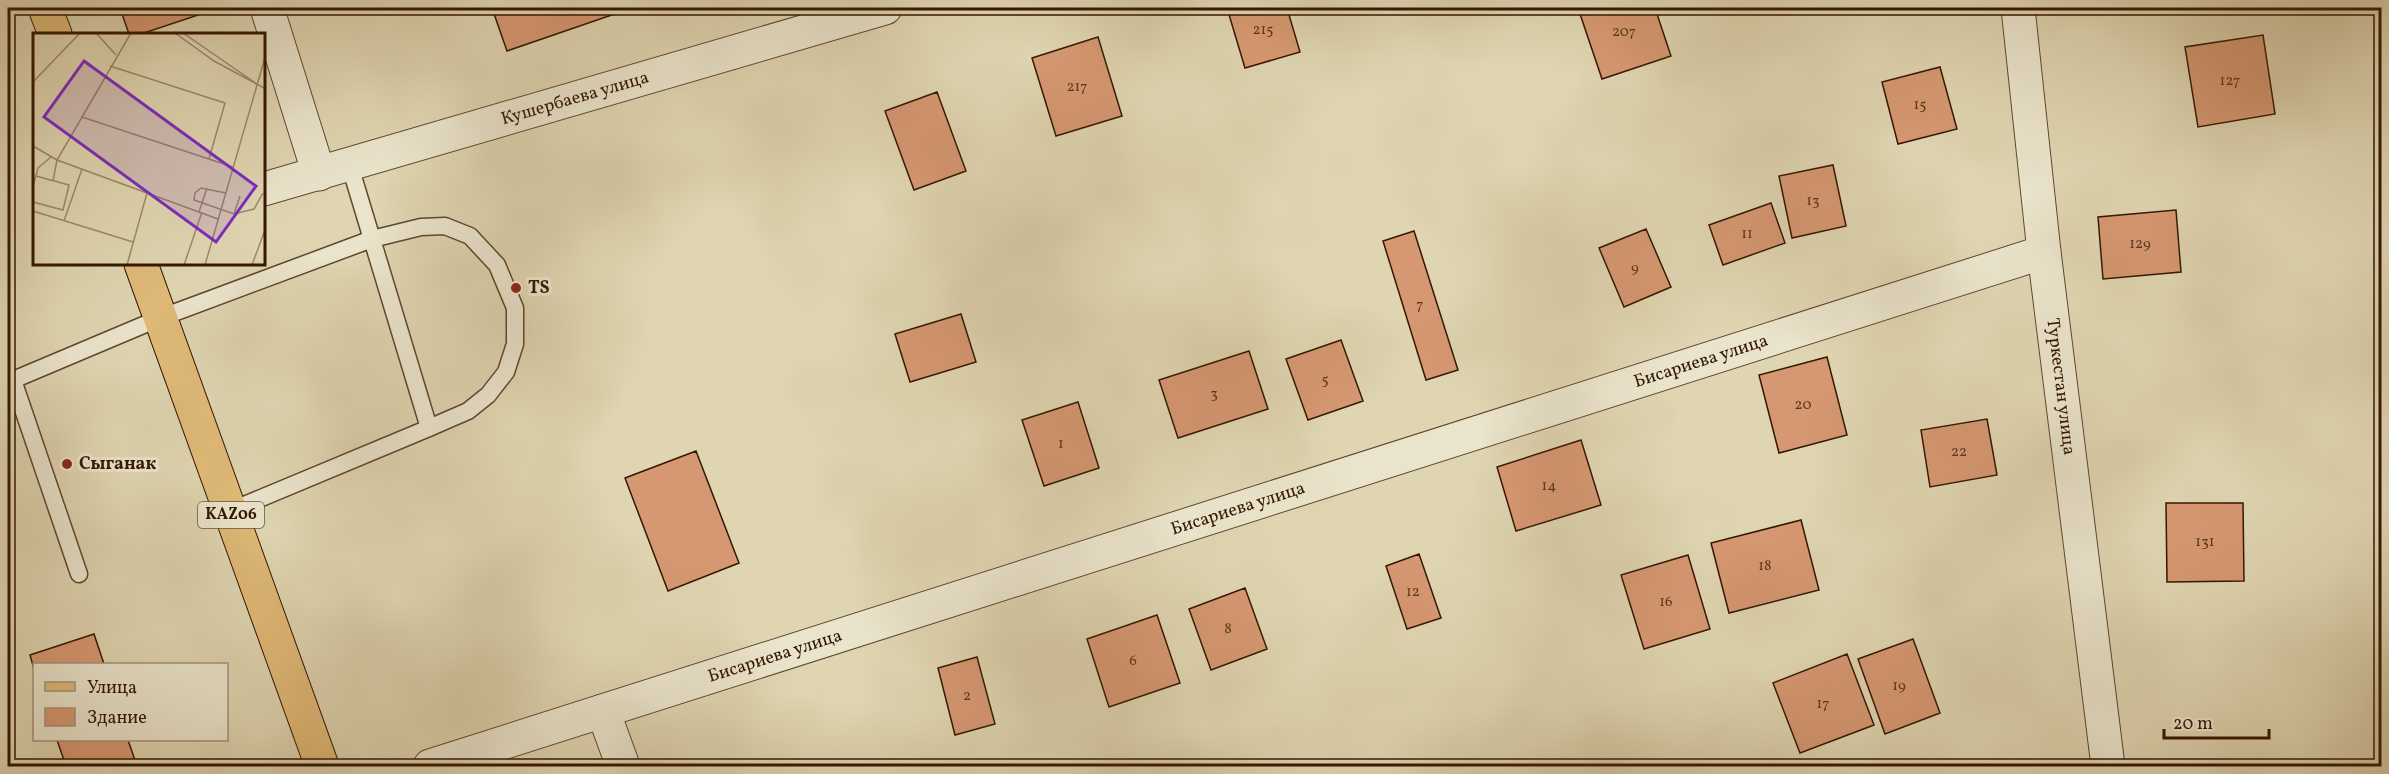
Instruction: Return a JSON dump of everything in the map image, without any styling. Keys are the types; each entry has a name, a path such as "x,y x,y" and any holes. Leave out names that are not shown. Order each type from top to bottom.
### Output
{"main road":[{"path":"45,8 55,33"},
{"name":"KAZ06","path":"142,266 322,766"}],"street":[{"path":"267,8 319,174"},
{"name":"Кушербаева улица","path":"266,188 885,8"},
{"name":"Туркестан улица","path":"2018,8 2044,252 2108,766"},
{"name":"Бисариева улица","path":"430,766 2044,252"},
{"path":"603,711 623,766"}],"lane":[{"path":"349,163 429,428"},
{"path":"79,574 10,383 160,318 372,239 421,227 445,226 470,236 497,265 515,309 515,344 506,372 488,395 468,411 230,511"}],"building":[{"path":"120,8 196,8 198,15 144,33 129,33"},
{"path":"492,8 632,8 507,51"},
{"path":"1227,8 1287,8 1300,52 1245,68"},
{"path":"1578,8 1655,8 1671,56 1602,79"},
{"path":"2263,35 2275,114 2198,127 2185,47"},
{"path":"1098,37 1122,116 1056,136 1032,58"},
{"path":"1940,67 1957,129 1898,144 1882,82"},
{"path":"937,92 966,171 914,190 885,111"},
{"path":"1833,165 1846,226 1792,238 1779,176"},
{"path":"1771,203 1785,243 1723,265 1709,225"},
{"path":"2176,210 2181,272 2103,279 2098,217"},
{"path":"1646,229 1671,287 1624,307 1599,248"},
{"path":"1414,231 1458,370 1426,380 1383,241"},
{"path":"961,314 976,362 910,382 895,334"},
{"path":"1341,340 1363,401 1308,420 1286,359"},
{"path":"1249,351 1268,409 1178,438 1159,380"},
{"path":"1827,357 1847,435 1779,453 1759,375"},
{"path":"1078,402 1099,468 1044,486 1022,420"},
{"path":"1987,419 1997,475 1930,487 1921,430"},
{"path":"1581,440 1601,505 1516,531 1497,467"},
{"path":"696,451 739,563 668,591 625,478"},
{"path":"2166,503 2243,503 2244,581 2167,582"},
{"path":"1801,520 1819,590 1729,613 1711,543"},
{"path":"1419,554 1441,618 1407,629 1386,566"},
{"path":"1688,555 1710,629 1644,649 1621,575"},
{"path":"1245,588 1267,649 1211,670 1189,609"},
{"path":"1157,615 1180,683 1109,707 1087,639"},
{"path":"94,634 104,663 33,663 33,666 30,655"},
{"path":"1913,639 1940,713 1885,734 1858,659"},
{"path":"1847,654 1874,725 1800,753 1773,683"},
{"path":"977,657 995,724 955,735 938,668"},
{"path":"57,741 128,741 137,766 66,766"}],"place":[{"name":"TS","path":"516,288"},
{"name":"Сыганак","path":"67,464"}]}
